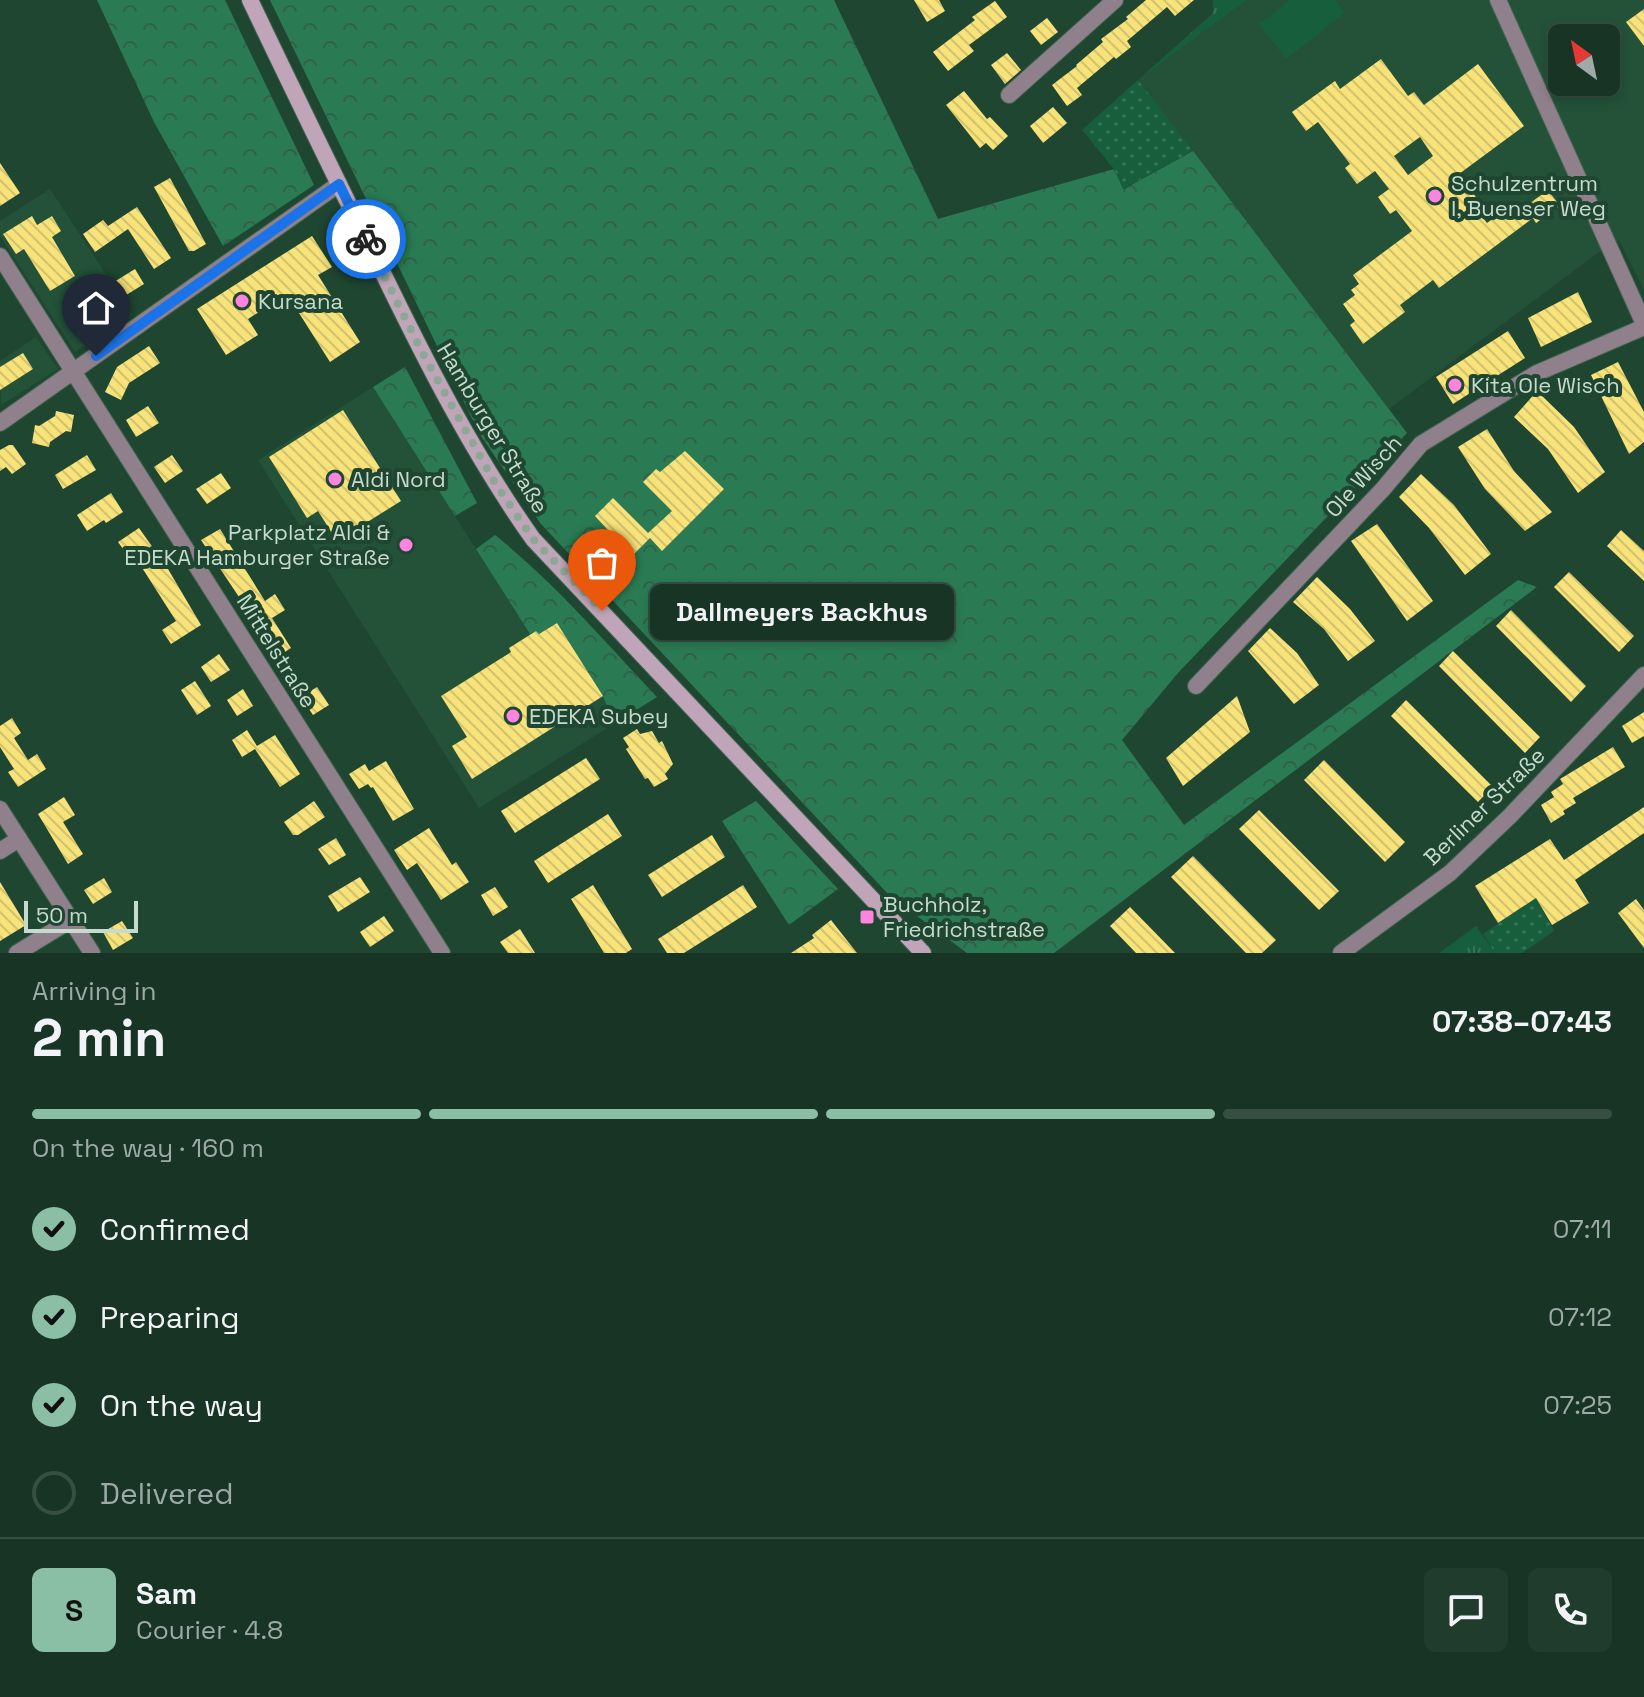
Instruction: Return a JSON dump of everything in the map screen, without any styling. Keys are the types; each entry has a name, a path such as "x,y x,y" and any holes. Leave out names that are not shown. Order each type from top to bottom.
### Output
{"main road":[{"name":"Hamburger Straße","path":"250,0 430,368 482,461 533,539 923,953"}],"street":[{"path":"1009,95 1115,0"},
{"path":"1498,0 1644,326"},
{"path":"0,423 288,217 339,184"},
{"name":"Mittelstraße","path":"0,256 442,953"},
{"name":"Ole Wisch","path":"1196,686 1351,523 1421,444 1537,373 1644,326"},
{"name":"Berliner Straße","path":"1341,953 1459,865 1644,675"},
{"path":"0,809 92,953"},
{"path":"0,851 19,839"},
{"path":"17,953 71,920"}],"shaded area":[{"name":"Schulzentrum I, Buenser Weg","path":"1247,0 1644,0 1644,290 1619,240 1389,409 1138,80"},
{"path":"50,189 132,314 75,352 0,236 0,221"},
{"path":"36,337 58,369 1,405 0,361"},
{"path":"373,387 530,634 536,631 539,634 557,623 603,696 614,724 479,808 258,460"}],"green space":[{"path":"97,0 225,0 314,185 223,246 154,122"},
{"path":"270,0 834,0 938,219 1114,169 1124,189 1193,151 1407,433 1178,673 1122,740 1184,825 1518,580 1537,587 1054,953 967,953 890,896 541,524 479,433"},
{"path":"1213,0 1247,0 1138,80 1213,13"},
{"path":"1290,0 1335,0 1345,13 1286,59 1259,24"},
{"path":"1138,80 1193,151 1123,189 1114,169 1082,130"},
{"path":"405,367 477,503 455,516 373,387"},
{"path":"495,535 558,592 657,697 614,724 603,696 557,623 539,634 536,631 530,634 476,549"},
{"path":"756,801 838,889 789,925 722,821"},
{"path":"1536,898 1554,931 1522,953 1495,953 1483,934"},
{"path":"1476,926 1495,953 1439,953"}],"building":[{"path":"914,0 939,0 945,11 927,22"},
{"path":"1146,0 1194,0 1175,16 1167,7 1127,41 1131,47 1077,88 1082,95 1067,106 1052,85 1077,66 1103,42 1101,39 1128,19 1126,17"},
{"path":"995,1 1007,17 969,45 974,51 948,71 933,52"},
{"path":"1644,9 1644,46 1626,22"},
{"path":"1047,18 1058,32 1041,45 1030,31"},
{"path":"1007,53 1021,70 1005,84 991,65"},
{"path":"1381,59 1408,96 1414,92 1424,105 1478,64 1524,126 1459,174 1478,200 1472,204 1487,223 1502,212 1507,220 1548,190 1560,206 1536,223 1533,218 1439,288 1433,280 1400,305 1405,312 1363,344 1350,325 1355,321 1343,304 1355,295 1351,290 1359,284 1353,275 1412,231 1396,210 1390,214 1378,197 1389,189 1375,171 1357,184 1345,168 1350,164 1318,122 1306,131 1292,112 1335,81 1340,89","holes":["1420,137 1433,156 1408,175 1394,156"]},
{"path":"964,91 987,119 990,117 1008,136 993,150 986,143 980,148 946,105"},
{"path":"1053,107 1067,123 1043,143 1030,126"},
{"path":"0,163 20,193 0,206"},
{"path":"170,178 206,244 194,251 189,251 154,187"},
{"path":"137,207 171,258 154,269 128,229 95,252 83,234 103,220 108,226"},
{"path":"32,216 37,225 52,216 61,231 52,237 75,276 50,291 24,249 16,254 3,234"},
{"name":"Kursana","path":"312,236 332,267 318,275 360,342 330,362 287,294 248,319 258,335 226,355 197,309"},
{"path":"135,269 144,284 123,297 114,282"},
{"path":"1578,292 1592,322 1541,347 1528,318"},
{"path":"1508,331 1525,358 1453,404 1436,377"},
{"path":"149,346 160,363 129,383 121,400 105,392 117,367"},
{"path":"23,353 33,369 0,390 0,367"},
{"path":"1618,362 1644,412 1644,442 1629,454 1591,375"},
{"path":"1537,391 1574,427 1605,472 1578,493 1548,449 1514,417"},
{"path":"148,406 159,423 136,437 126,420"},
{"name":"Aldi Nord","path":"343,410 401,501 337,541 318,511 307,518 269,457"},
{"path":"56,411 74,415 71,432 66,431 50,442 49,447 32,443 35,425 39,426 55,416"},
{"path":"1487,429 1514,471 1552,512 1525,531 1485,489 1458,447"},
{"path":"13,445 26,464 12,474 6,467 0,471 0,450"},
{"path":"685,451 724,489 662,551 650,538 632,556 595,516 613,498 648,533 672,511 643,482 656,469 660,472"},
{"path":"87,455 96,470 63,489 55,475"},
{"path":"172,455 183,471 165,483 154,467"},
{"path":"221,473 231,488 207,504 196,489"},
{"path":"1421,474 1454,505 1491,554 1465,575 1429,528 1399,497"},
{"path":"111,493 123,512 87,531 77,515"},
{"path":"1377,524 1433,601 1407,621 1351,541"},
{"path":"139,528 201,625 171,644 162,630 176,621 139,563 135,566 118,542"},
{"path":"220,529 265,601 275,594 285,610 272,618 291,648 274,659 262,642 267,639 201,540"},
{"path":"1621,530 1644,551 1644,581 1607,546"},
{"path":"1569,572 1634,636 1619,652 1554,587"},
{"path":"1317,577 1350,609 1375,641 1348,661 1324,629 1293,602"},
{"path":"1511,610 1586,686 1571,702 1496,626"},
{"name":"EDEKA Subey","path":"557,623 603,696 472,779 452,746 467,737 441,696 511,652 509,648 536,631 539,634"},
{"path":"1270,628 1297,653 1319,685 1294,704 1248,651"},
{"path":"1453,651 1540,737 1525,753 1439,666"},
{"path":"219,654 230,670 211,682 201,667"},
{"path":"195,681 211,706 197,715 181,690"},
{"path":"317,687 329,705 313,715 301,697"},
{"path":"243,689 253,706 237,716 227,700"},
{"path":"1237,696 1250,732 1183,786 1166,758"},
{"path":"1406,700 1493,787 1478,802 1391,716"},
{"path":"1644,712 1644,736 1632,743 1622,726"},
{"path":"12,718 21,733 14,738 28,760 37,754 46,769 18,787 8,772 14,769 0,747 0,726"},
{"path":"637,729 640,734 652,731 659,743 662,741 673,764 665,774 668,779 654,787 648,778 645,779 626,749 629,747 623,738"},
{"path":"247,730 257,746 275,735 300,774 280,787 255,749 242,757 232,740"},
{"path":"1613,747 1625,767 1573,798 1576,803 1551,823 1541,805 1554,797 1551,792 1563,784 1560,779"},
{"path":"586,758 600,779 515,833 501,811"},
{"path":"1324,760 1405,842 1385,862 1304,780"},
{"path":"386,761 414,809 393,821 373,787 368,784 359,789 349,774 365,764 369,771"},
{"path":"64,797 75,815 63,822 83,854 68,864 38,814"},
{"path":"314,801 325,817 298,835 293,835 284,822"},
{"path":"1644,807 1644,833 1575,880 1589,903 1552,925 1536,898 1498,923 1475,886 1550,839 1564,860"},
{"path":"1259,810 1339,891 1319,910 1239,829"},
{"path":"608,814 622,836 548,883 534,861"},
{"path":"429,828 452,865 456,862 469,882 441,900 417,863 407,870 394,850"},
{"path":"712,835 725,857 662,897 648,875"},
{"path":"336,838 346,855 329,865 318,849"},
{"path":"1193,856 1276,940 1262,953 1246,953 1171,877"},
{"path":"360,877 370,892 338,912 328,896"},
{"path":"104,878 112,892 93,904 84,890"},
{"path":"0,882 26,925 0,941"},
{"path":"593,885 632,949 626,953 604,953 571,899"},
{"path":"743,885 757,907 684,953 667,953 658,939"},
{"path":"495,887 508,907 493,916 481,895"},
{"path":"1636,899 1644,910 1644,948 1618,913"},
{"path":"1130,907 1175,953 1136,953 1110,926"},
{"path":"384,916 394,931 370,947 360,932"},
{"path":"831,920 857,953 791,953 814,938 812,935"},
{"path":"122,921 133,938 113,950 103,932"},
{"path":"520,929 535,953 508,953 500,942"}],"way so far":[{"path":"366,239 423,354 495,483 533,539 602,611"}],"place":[{"name":"Schulzentrum I, Buenser Weg","path":"1435,196"},
{"name":"Kursana","path":"242,301"},
{"name":"Kita Ole Wisch","path":"1455,385"},
{"name":"Aldi Nord","path":"335,479"},
{"name":"Parkplatz Aldi & EDEKA Hamburger Straße","path":"406,545"},
{"name":"Dallmeyers Backhus","path":"602,611"},
{"name":"EDEKA Subey","path":"513,716"},
{"name":"Buchholz, Friedrichstraße","path":"867,917"}],"route":[{"path":"96,356 288,217 339,184 366,239"}]}
